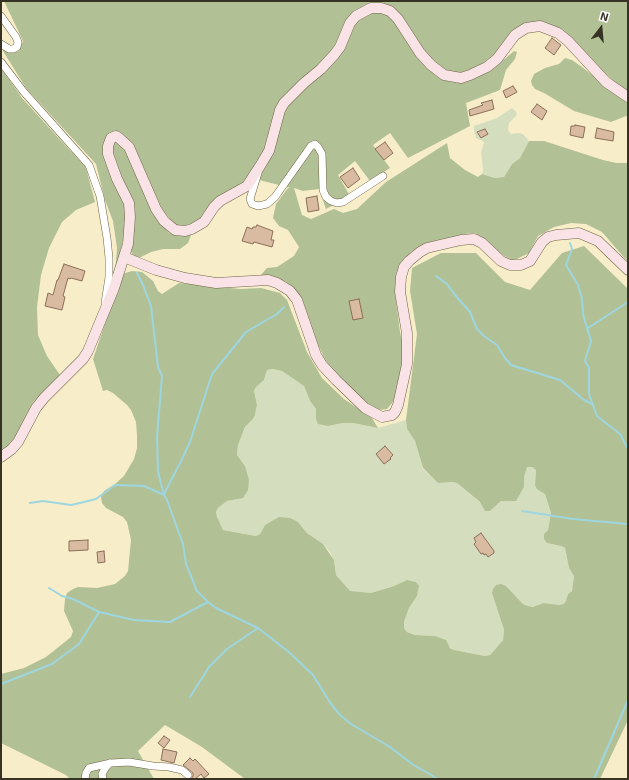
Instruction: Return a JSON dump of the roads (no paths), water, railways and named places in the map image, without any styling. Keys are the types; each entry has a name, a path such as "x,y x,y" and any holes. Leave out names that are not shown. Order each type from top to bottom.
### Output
{"street":[{"path":"1,457 12,450 18,442 36,408 44,398 88,351 114,288 129,237 130,217 129,203 117,179 108,154 108,146 111,138 116,136 129,147 156,209 171,228 177,231 192,229 204,222 220,201 247,186 269,151 280,110 284,103 334,55 340,47 350,23 356,16 371,8 390,10 398,19 420,53 431,65 444,75 461,78 487,67 497,59 515,35 526,28 540,26 558,33 568,41 606,82 628,97"},
{"path":"1,16 16,37 18,45 15,49 9,49 1,44"},
{"path":"1,62 23,91 89,165 100,196 109,258 103,315"},
{"path":"260,166 250,199 252,204 255,206 267,204 275,197 311,146 315,144 322,154 323,190 328,200 340,203 383,176"},
{"path":"124,257 156,270 185,278 216,283 268,280 277,283 290,291 297,300 316,355 322,365 365,408 382,417 392,415 395,412 398,405 407,364 407,333 400,292 401,276 404,267 420,252 427,248 461,240 474,240 482,243 501,261 510,265 521,265 530,261 542,242 548,237 579,233 598,241 628,270"},
{"path":"86,779 86,774 89,768 111,763 129,762 169,767 182,770 188,775"},
{"path":"103,779 102,774 106,767 111,763"}],"waterway":[{"path":"570,243 572,249 566,265 578,285 582,299 583,314 591,341 585,361 589,368 589,394 597,416 620,434 628,449"},
{"path":"137,273 151,306 158,367 162,376 157,437 158,472 164,495 183,544 186,564 197,591 216,608 258,628 290,653 313,675 331,704 340,715 351,724 390,747 412,764 438,779"},
{"path":"436,276 447,284 470,312 477,329 497,345 511,365 560,380 584,400 592,404"},
{"path":"588,328 628,302"},
{"path":"164,494 190,442 212,374 246,332 277,314 284,307"},
{"path":"30,503 43,501 71,505 96,499 115,485 144,486 164,495"},
{"path":"522,511 573,519 628,524"},
{"path":"49,588 62,596 73,599 99,612 134,620 170,622 208,602"},
{"path":"1,684 52,664 79,644 99,612"},
{"path":"190,697 209,667 227,649 258,628"},
{"path":"594,779 628,700"}]}
